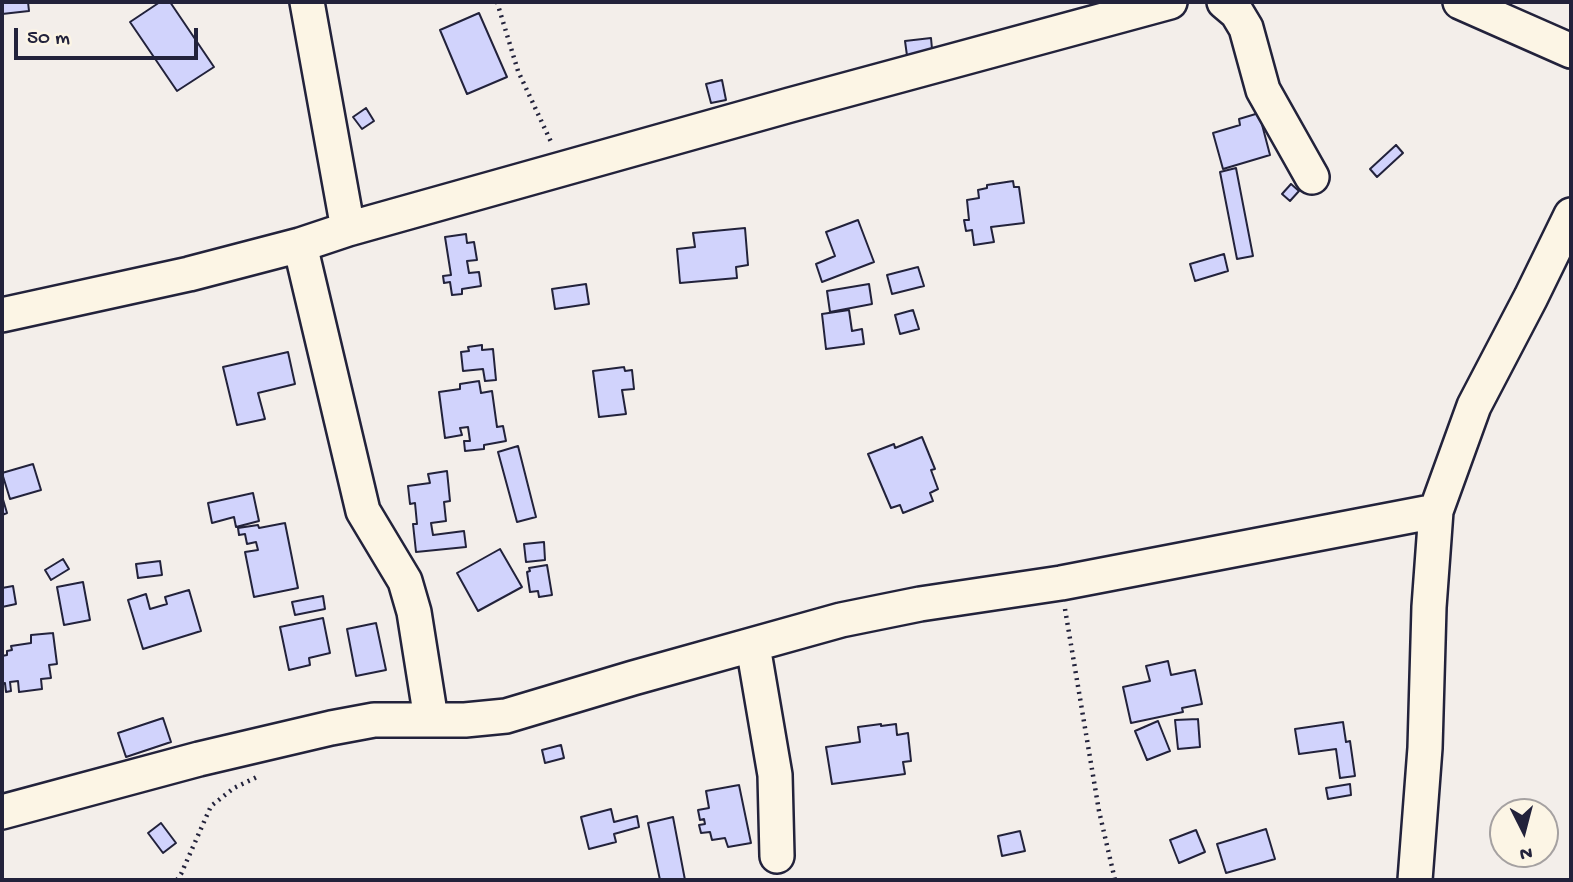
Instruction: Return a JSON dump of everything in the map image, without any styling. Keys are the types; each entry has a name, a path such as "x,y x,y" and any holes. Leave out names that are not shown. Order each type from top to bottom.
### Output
{"street":[{"path":"307,2 348,229"},
{"path":"2,315 189,274 1171,2"},
{"path":"1224,2 1237,13 1246,29 1263,90 1312,177"},
{"path":"1460,2 1571,51"},
{"path":"1415,880 1425,748 1429,607 1436,511 1474,405 1571,215"},
{"path":"300,244 363,511 404,580 414,612 431,719"},
{"path":"2,812 199,759 331,728 374,720 465,720 506,716 841,620 920,604 1061,583 1436,511"},
{"path":"753,646 775,775 777,856"}],"path":[{"path":"497,2 519,71 564,170"},
{"path":"1061,583 1098,811 1115,880"},
{"path":"177,880 211,806 234,788 269,771"}],"building":[{"path":"2,2 28,2 29,11 2,14"},
{"path":"160,2 170,2 214,67 177,91 130,22"},
{"path":"479,13 507,77 467,94 440,30"},
{"path":"931,38 933,60 908,63 905,41"},
{"path":"722,80 726,100 711,103 706,84"},
{"path":"366,108 374,121 362,129 353,117"},
{"path":"1259,113 1270,155 1223,169 1213,133 1240,125 1239,119"},
{"path":"1396,145 1403,153 1377,177 1370,169"},
{"path":"1236,168 1253,256 1237,259 1220,172"},
{"path":"1013,181 1014,187 1019,187 1024,223 991,227 994,242 974,245 972,230 966,231 964,220 969,220 967,200 979,198 978,190 987,188 987,185"},
{"path":"1291,184 1299,191 1290,201 1282,194"},
{"path":"858,220 874,262 822,282 816,264 835,256 826,232"},
{"path":"745,228 748,265 736,267 737,278 680,283 677,249 695,247 693,233"},
{"path":"466,234 467,243 474,242 477,260 467,261 469,273 479,272 481,286 462,289 462,294 452,295 450,282 444,283 443,276 451,275 445,237"},
{"path":"1224,254 1228,271 1195,281 1190,264"},
{"path":"918,267 924,286 892,294 887,275"},
{"path":"586,284 589,304 555,309 552,289"},
{"path":"869,284 872,304 830,312 827,291"},
{"path":"849,310 852,331 862,329 864,344 826,349 822,314"},
{"path":"913,310 919,329 900,334 895,315"},
{"path":"482,345 482,350 493,349 496,380 485,381 483,369 463,371 461,352 469,351 468,347"},
{"path":"288,352 295,384 258,393 265,419 237,425 223,367"},
{"path":"624,367 625,371 632,370 634,389 622,390 626,414 599,417 593,371"},
{"path":"479,381 481,393 492,391 497,427 503,426 506,441 484,445 484,449 465,451 464,441 470,441 468,427 460,428 462,435 445,438 439,392 460,389 460,384"},
{"path":"922,437 935,469 931,470 938,489 930,493 933,501 903,513 900,505 891,508 868,454 894,444 895,448"},
{"path":"518,446 536,517 517,522 498,452"},
{"path":"33,464 41,490 10,499 2,473"},
{"path":"447,471 450,501 444,502 446,521 431,523 433,535 464,531 466,547 416,552 413,524 417,524 415,503 410,504 408,486 430,483 428,474"},
{"path":"253,493 259,521 236,527 234,517 212,523 208,503"},
{"path":"2,496 7,513 2,515"},
{"path":"285,523 298,588 254,597 245,552 258,550 256,542 247,544 245,534 239,535 238,528 258,525 259,528"},
{"path":"544,542 545,560 526,562 524,544"},
{"path":"500,549 522,587 478,611 457,573"},
{"path":"63,559 69,569 51,580 45,570"},
{"path":"160,561 162,575 138,578 136,564"},
{"path":"547,565 552,595 539,597 538,591 530,592 527,572 530,571 529,568"},
{"path":"83,582 90,620 64,625 57,587"},
{"path":"13,586 16,604 2,607 2,588"},
{"path":"189,590 201,631 143,649 128,600 146,594 150,609 167,604 165,597"},
{"path":"323,596 325,609 295,615 292,602"},
{"path":"323,618 330,653 309,658 310,665 289,670 280,627"},
{"path":"376,623 386,670 356,676 347,629"},
{"path":"53,633 57,664 49,665 51,678 41,679 42,689 19,692 18,681 10,682 11,691 6,692 5,683 2,684 2,656 12,650 11,646 31,643 31,635"},
{"path":"1168,661 1171,675 1195,670 1202,704 1182,708 1183,712 1131,723 1123,687 1150,681 1146,666"},
{"path":"163,718 171,742 126,757 118,733"},
{"path":"1198,719 1200,747 1178,749 1175,720"},
{"path":"1158,721 1170,751 1147,760 1135,731"},
{"path":"1343,722 1346,742 1350,741 1355,776 1340,778 1336,749 1299,754 1295,729"},
{"path":"896,724 897,735 908,733 911,761 903,762 905,774 832,784 826,747 860,742 858,727"},
{"path":"561,745 564,758 545,763 542,750"},
{"path":"1350,784 1351,795 1328,799 1326,788"},
{"path":"739,785 751,843 728,847 725,838 712,840 710,832 701,833 699,825 705,824 704,819 700,820 698,810 709,808 706,791"},
{"path":"611,809 614,822 637,816 639,827 614,834 616,842 589,849 581,817"},
{"path":"673,817 685,880 660,880 648,823"},
{"path":"161,823 176,843 163,853 148,833"},
{"path":"1266,829 1275,859 1226,873 1217,844"},
{"path":"1196,830 1205,852 1179,863 1170,840"},
{"path":"1020,831 1025,851 1002,856 998,836"}]}
